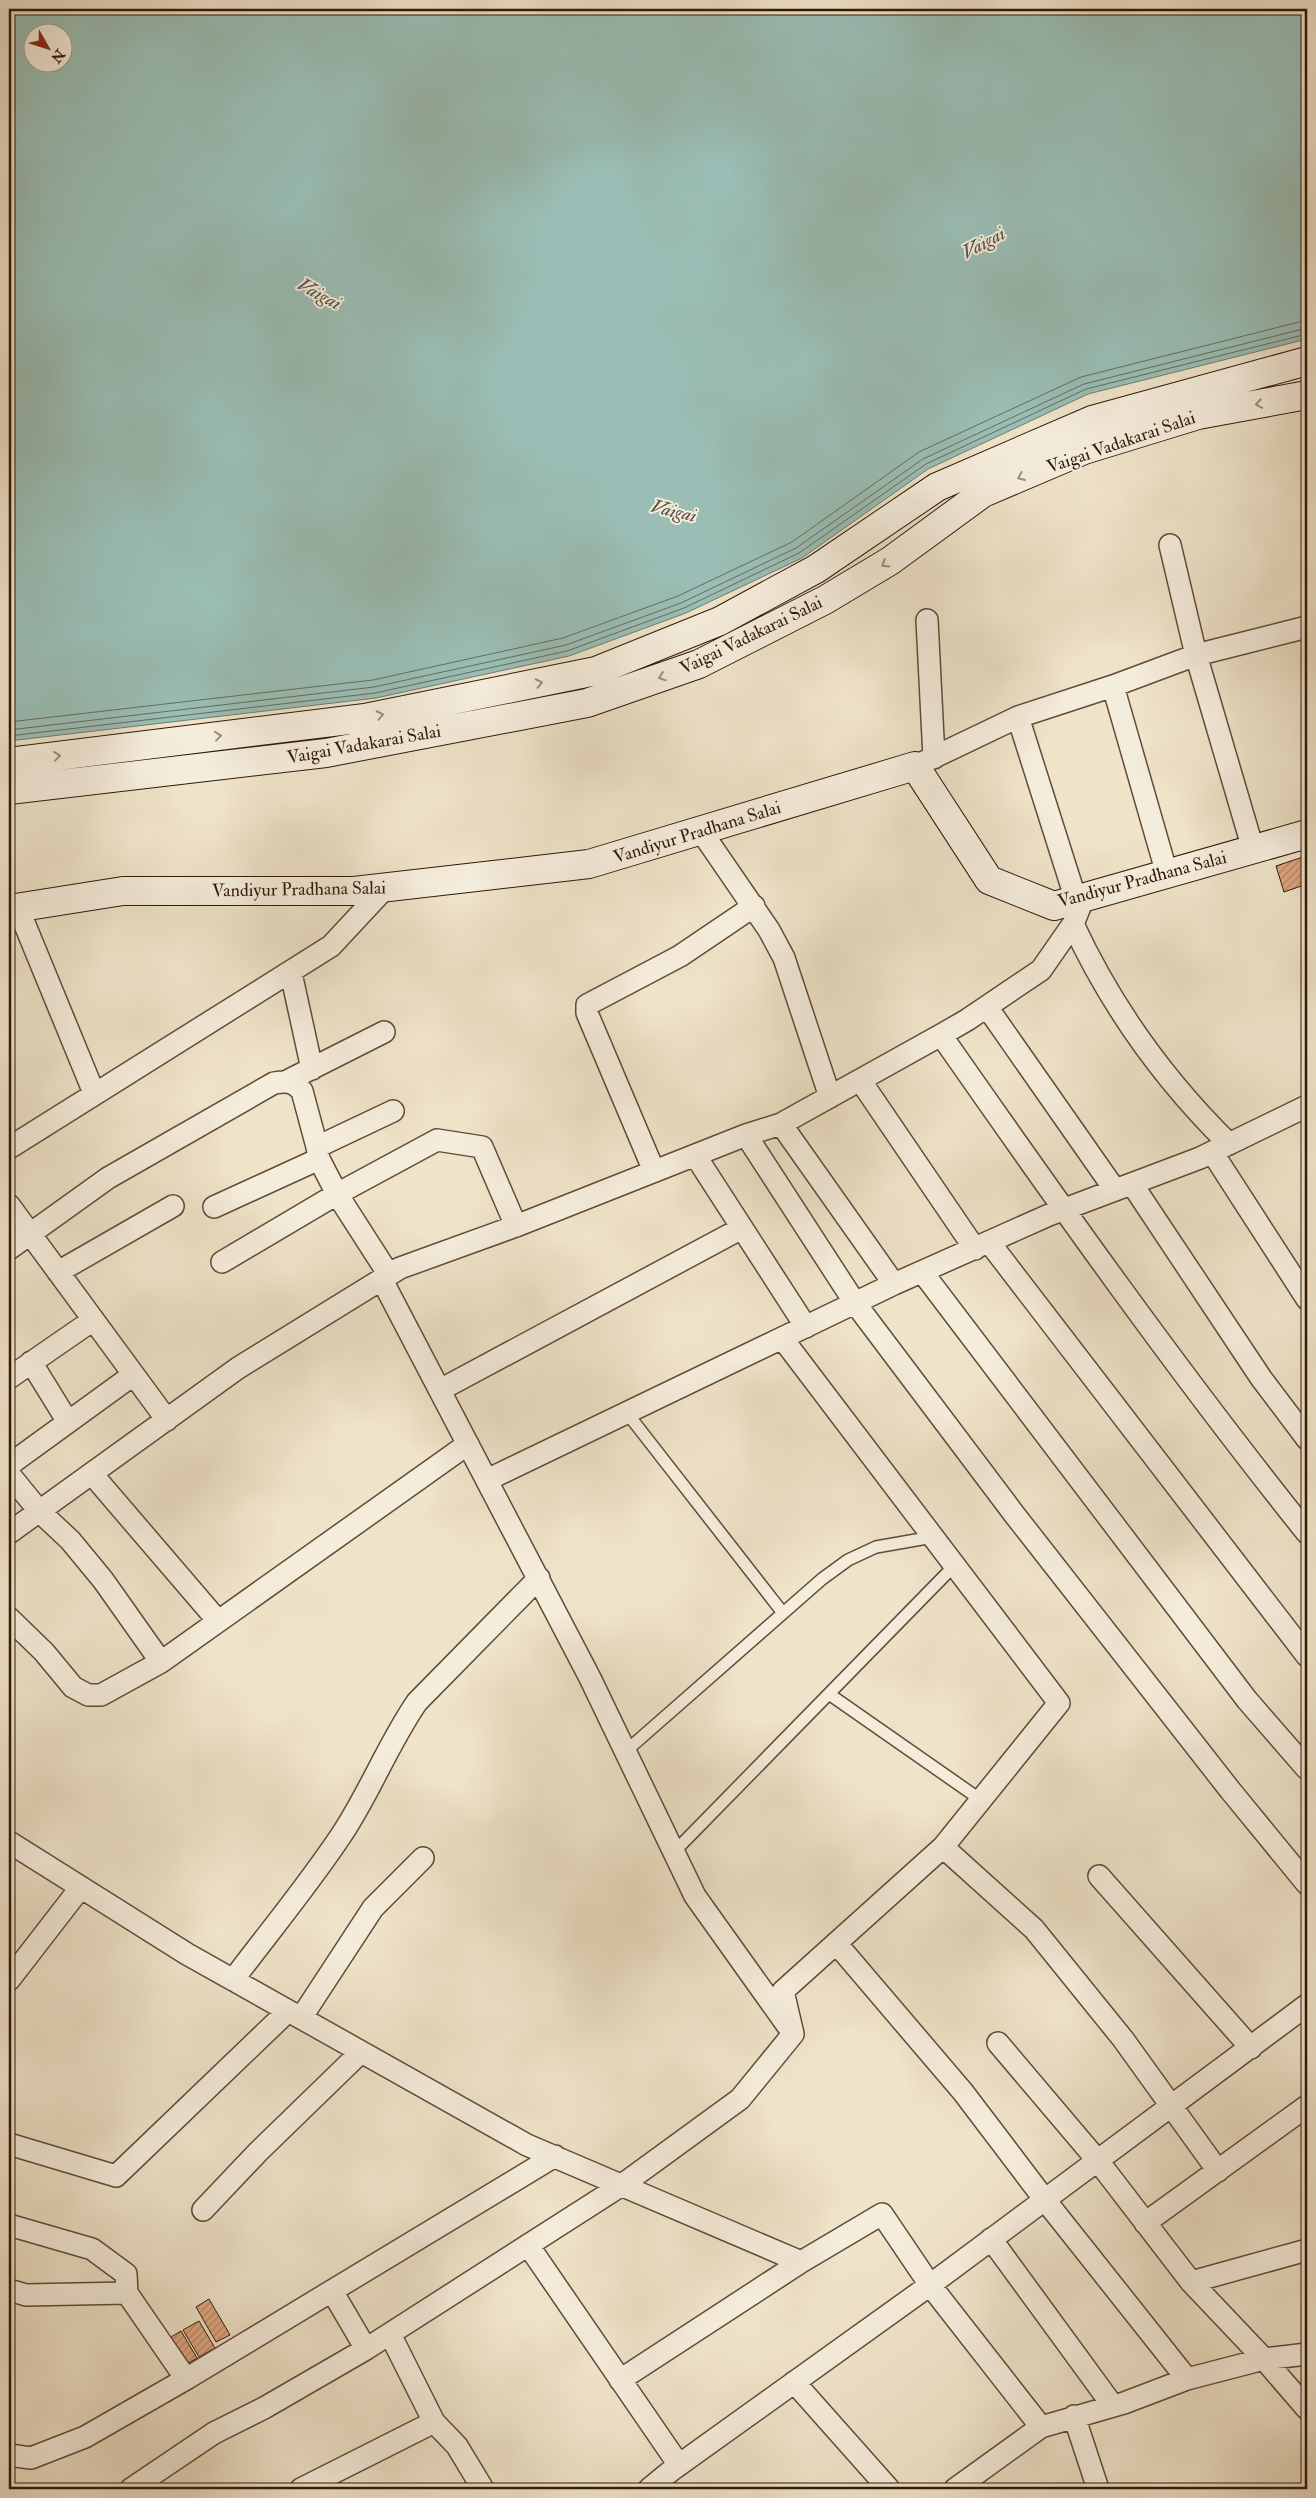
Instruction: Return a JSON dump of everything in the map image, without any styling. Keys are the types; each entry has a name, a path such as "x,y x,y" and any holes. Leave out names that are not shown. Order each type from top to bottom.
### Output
{"street":[{"name":"Vaigai Vadakarai Salai","path":"9,762 366,718 596,671 720,620 746,607 816,569 937,487 955,479 1092,420 1307,361"},
{"name":"Vaigai Vadakarai Salai","path":"9,790 326,753 586,704 699,664 825,600 890,561 983,493 1084,450 1198,415 1307,395"},
{"path":"1170,545 1196,655 1253,850"},
{"path":"927,620 925,762 1018,717 1113,686 1196,655 1307,627"},
{"path":"1113,686 1167,874"},
{"path":"1018,717 1078,907 1089,958 1143,1043 1220,1148 1307,1299"},
{"name":"Vandiyur Pradhana Salai","path":"13,909 123,891 354,891 589,864 925,762 989,880 1054,906 1078,907 1167,874 1306,837"},
{"path":"701,831 754,906 784,958 830,1096"},
{"path":"9,1148 94,1093 291,973 331,946 386,887"},
{"path":"654,1171 587,1013 587,1005 680,956 754,906"},
{"path":"9,1533 238,1368 400,1268 516,1226 746,1135 781,1124 941,1035 987,1007 1041,970 1078,907"},
{"path":"13,909 94,1093"},
{"path":"291,973 312,1069"},
{"path":"987,1007 1123,1187 1307,1439"},
{"path":"9,1249 108,1178 274,1083 286,1081 312,1069 384,1032"},
{"path":"941,1035 1063,1210 1232,1438 1307,1533"},
{"path":"860,1080 982,1246 1307,1656"},
{"path":"286,1081 295,1084 302,1091 318,1153 337,1194 386,1278 440,1390 539,1578 626,1751 695,1896 793,2034"},
{"path":"487,1480 894,1284 923,1273 1063,1210 1220,1148 1307,1106"},
{"path":"214,1207 318,1153 393,1111"},
{"path":"781,1124 894,1284"},
{"path":"746,1135 855,1304 1014,1514 1230,1790 1307,1884"},
{"path":"222,1262 337,1194 437,1140 482,1147 516,1226"},
{"path":"695,1155 806,1327"},
{"path":"9,1205 167,1420"},
{"path":"58,1272 172,1206"},
{"path":"440,1390 742,1228"},
{"path":"923,1273 1248,1700 1307,1769"},
{"path":"9,1378 93,1320"},
{"path":"782,1338 1058,1703 943,1847 783,1991 793,2034"},
{"path":"31,1362 68,1422"},
{"path":"9,1465 133,1375"},
{"path":"9,1618 44,1652 73,1686 88,1695 101,1695 161,1662 307,1556 468,1444"},
{"path":"9,1474 40,1512 70,1540 102,1580 161,1662"},
{"path":"92,1474 218,1621"},
{"path":"233,1980 342,1835 362,1803 401,1726 417,1702 539,1578"},
{"path":"9,1842 187,1954 526,2144 801,2262"},
{"path":"943,1847 1034,1929 1123,2039 1170,2107 1218,2171"},
{"path":"9,2144 116,2176 294,2014 333,1966 373,1908 424,1858"},
{"path":"1099,1876 1251,2048"},
{"path":"9,1980 81,1887"},
{"path":"836,1943 963,2092 1045,2200 1187,2379"},
{"path":"650,2489 679,2465 930,2285 1307,2005"},
{"path":"130,2489 214,2433 264,2408 366,2349 622,2185 740,2099 793,2034"},
{"path":"998,2043 1098,2161 1191,2282 1264,2359 1307,2409"},
{"path":"203,2210 258,2152 361,2052"},
{"path":"1145,2223 1307,2106"},
{"path":"9,2455 31,2458 85,2437 186,2379 555,2156"},
{"path":"620,2380 801,2262 882,2214 930,2285 1041,2427"},
{"path":"9,2225 92,2248 126,2274 127,2293 186,2379"},
{"path":"992,2239 1113,2406"},
{"path":"528,2245 679,2465"},
{"path":"1191,2282 1307,2250"},
{"path":"9,2290 26,2295 127,2293"},
{"path":"332,2291 366,2349"},
{"path":"390,2334 434,2422 457,2446 483,2489"},
{"path":"955,2489 1041,2427 1113,2406 1187,2379 1264,2359 1307,2354"},
{"path":"794,2382 889,2489"},
{"path":"1074,2416 1098,2489"},
{"path":"301,2489 434,2422"}],"lane":[{"path":"627,1412 783,1613"},
{"path":"626,1751 822,1579 848,1560 876,1548 933,1536"},
{"path":"674,1852 954,1565"},
{"path":"829,1694 981,1800"}],"water":[{"name":"Vaigai","path":"9,9 1307,9 1307,339 1088,394 928,469 802,558 686,613 569,656 376,698 9,741"}],"building":[{"path":"1306,856 1307,884 1284,892 1276,866"},
{"path":"209,2299 230,2335 216,2342 196,2307"},
{"path":"199,2321 215,2348 199,2357 183,2330"},
{"path":"181,2331 197,2358 182,2367 166,2340"}]}
